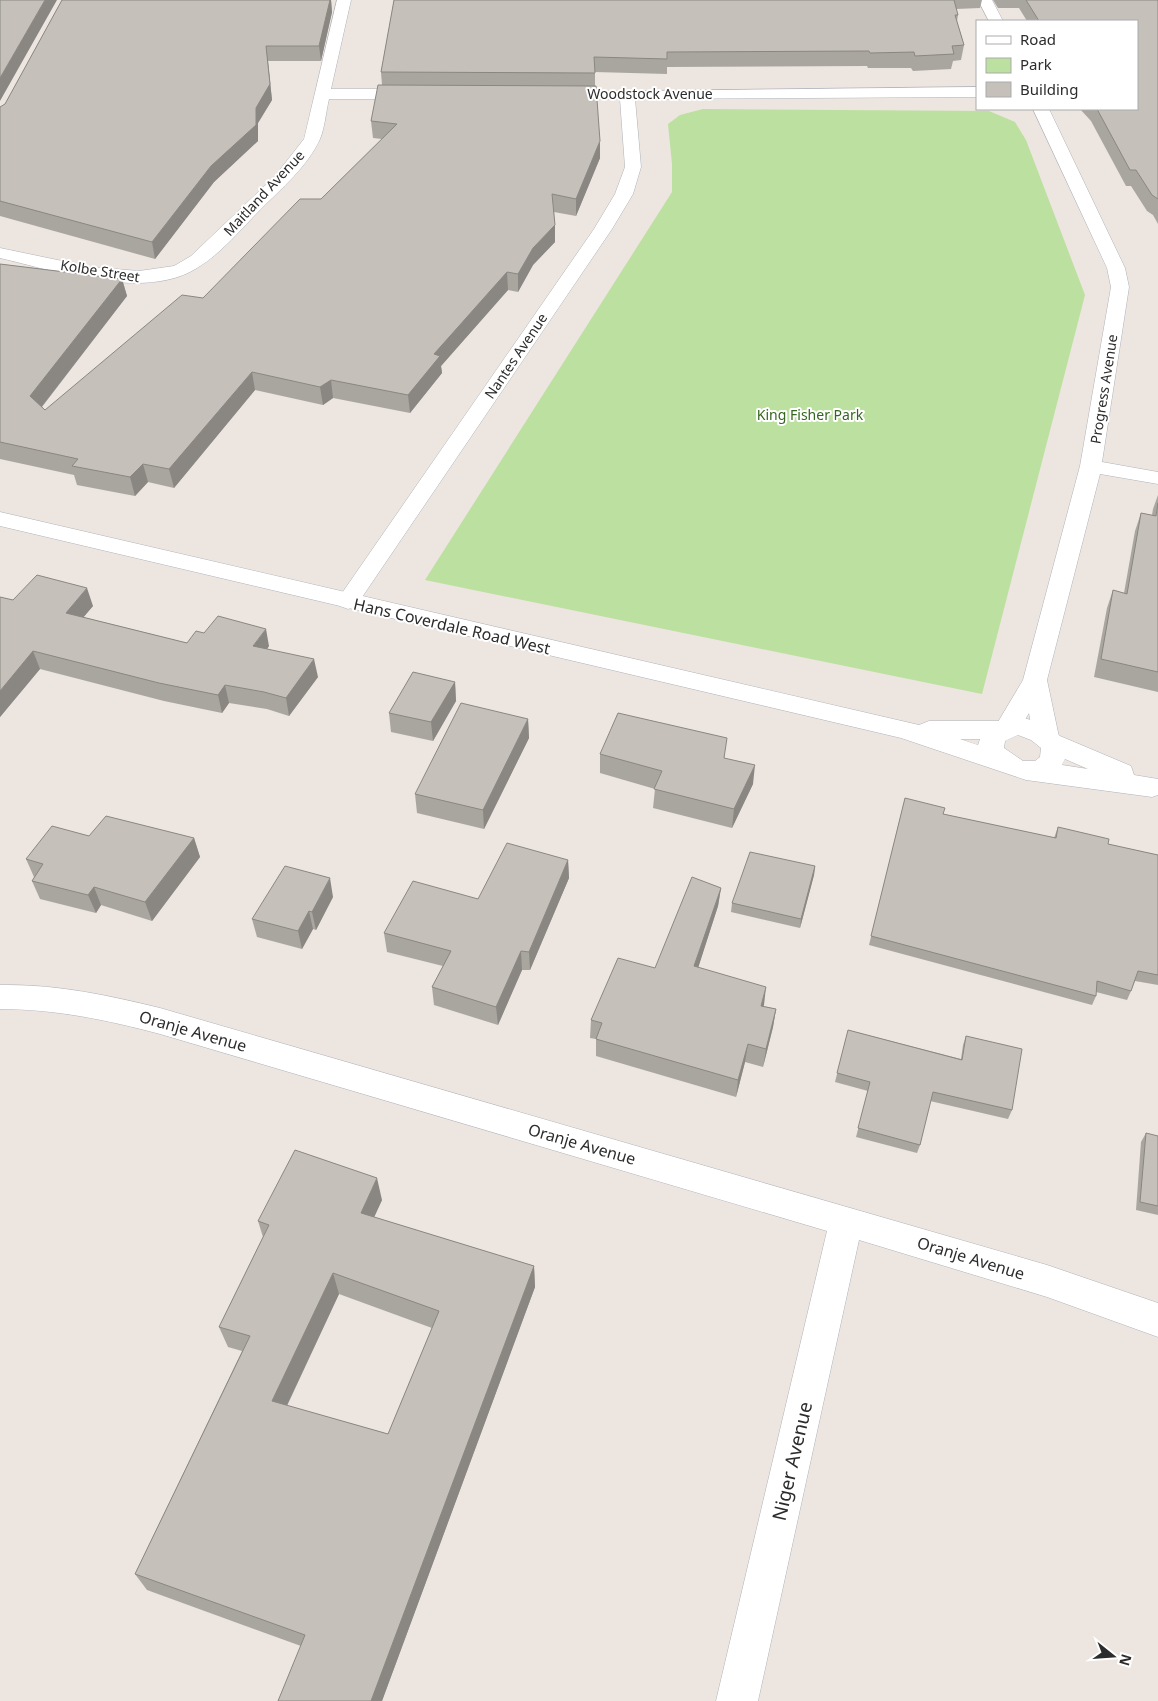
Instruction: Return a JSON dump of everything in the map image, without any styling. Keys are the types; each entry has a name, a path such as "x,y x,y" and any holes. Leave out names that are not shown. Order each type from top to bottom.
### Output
{"street":[{"name":"Maitland Avenue","path":"197,261 252,209 302,156 312,139 344,0"},
{"path":"985,0 995,20"},
{"name":"Woodstock Avenue","path":"548,94 976,92"},
{"path":"323,94 429,94"},
{"name":"Nantes Avenue","path":"348,601 603,228 624,194 633,167 627,95"},
{"name":"Progress Avenue","path":"1003,729 1035,680 1091,466 1120,287 1116,268 1040,110"},
{"name":"Kolbe Street","path":"0,253 127,278 162,275 180,270 197,261"},
{"path":"1091,466 1158,478"},
{"name":"Hans Coverdale Road West","path":"0,519 905,730 1002,763"},
{"name":"Progress Avenue","path":"1035,680 1049,740"},
{"path":"1028,728 1049,740 1155,788 1012,768 1002,763 991,750 994,736 1003,729 1028,728"},
{"name":"Hans Coverdale Road West","path":"905,730 1003,729"},
{"path":"1033,771 1050,764 1055,751 1049,740"},
{"name":"Oranje Avenue","path":"0,997 32,996 104,1006 846,1221 1047,1281 1158,1320"},
{"name":"Niger Avenue","path":"737,1701 846,1221"}],"green space":[{"name":"King Fisher Park","path":"703,109 989,111 1015,122 1026,140 1085,295 982,694 425,580 672,192 672,164 668,124 680,115"}],"building":[{"path":"0,0 45,0 0,78"},
{"path":"62,0 330,0 319,46 266,46 270,84 256,108 256,125 211,166 152,242 0,201 0,107 5,104"},
{"path":"394,0 954,0 958,15 955,15 964,45 952,46 954,54 915,56 914,52 870,53 869,51 667,52 667,59 594,57 595,73 381,72"},
{"path":"1026,0 1158,0 1158,199 1152,195 1136,170 1130,170 1098,110 1138,110 1138,20 1038,20"},
{"path":"378,85 596,86 600,141 576,199 552,194 555,225 533,248 518,274 507,272 434,354 440,356 408,395 331,380 320,387 252,372 169,469 143,464 130,477 72,466 78,459 0,442 0,264 122,279 30,396 45,410 182,295 203,298 300,199 321,199 397,124 371,121"},
{"path":"1158,503 1158,672 1101,659 1113,590 1127,594 1141,513 1156,516"},
{"path":"37,575 87,588 66,613 187,643 196,631 204,633 218,616 266,629 253,646 314,659 286,698 225,685 218,695 159,683 33,651 0,691 0,597 13,600"},
{"path":"413,672 455,682 431,722 389,713"},
{"path":"461,703 528,719 483,810 415,794"},
{"path":"618,713 727,738 724,758 755,765 734,809 654,789 662,771 600,754"},
{"path":"905,798 945,808 943,814 1056,838 1058,827 1109,839 1108,844 1158,855 1158,975 1138,971 1131,991 1097,981 1096,996 871,936"},
{"path":"106,816 194,838 145,902 94,887 88,895 32,881 43,864 26,859 52,826 89,836"},
{"path":"507,843 568,860 529,952 521,951 496,1007 432,987 451,951 384,933 413,881 478,899"},
{"path":"750,852 815,866 801,919 732,903"},
{"path":"285,866 330,878 312,912 309,911 298,931 252,919"},
{"path":"692,877 721,888 694,966 766,987 761,1006 776,1009 766,1049 748,1044 738,1080 596,1039 602,1023 591,1020 618,958 655,968"},
{"path":"848,1030 962,1060 966,1036 1022,1049 1012,1110 933,1092 920,1145 858,1128 870,1082 837,1073"},
{"path":"1146,1133 1158,1136 1158,1206 1140,1202"},
{"path":"295,1150 377,1178 361,1213 534,1266 371,1701 278,1701 305,1635 135,1574 250,1336 219,1327 269,1225 258,1221","holes":["333,1273 439,1311 388,1434 272,1401"]}]}
